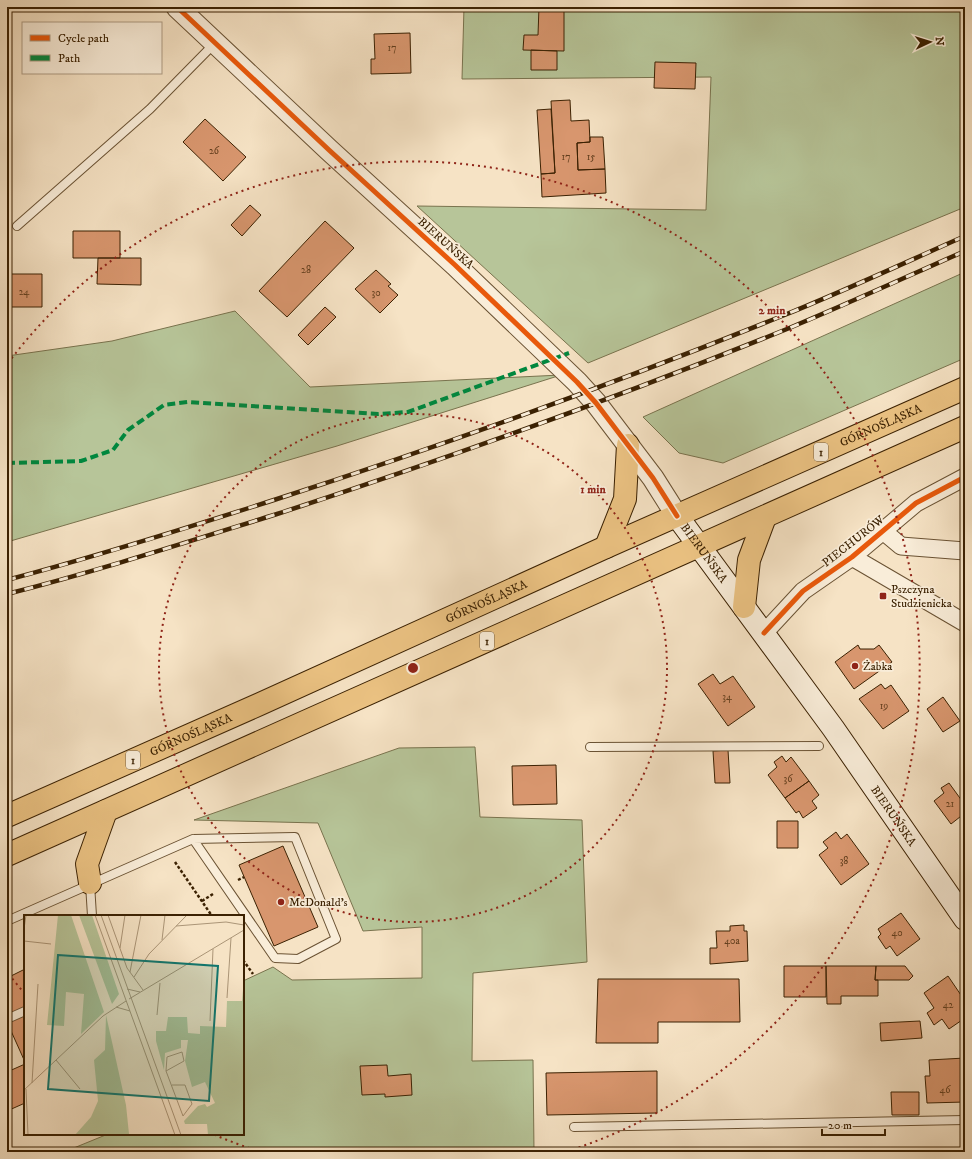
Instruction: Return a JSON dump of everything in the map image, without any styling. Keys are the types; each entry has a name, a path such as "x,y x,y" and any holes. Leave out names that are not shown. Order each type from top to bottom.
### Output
{"main road":[{"name":"GÓRNOŚLĄSKA","path":"7,816 260,704 606,547 965,388"},
{"name":"1","path":"7,855 965,427"},
{"path":"606,547 625,499 628,445"},
{"name":"BIERUŃSKA","path":"678,516 833,728 965,919"},
{"path":"744,607 749,560 765,517"},
{"path":"90,883 87,864 106,811"}],"street":[{"name":"BIERUŃSKA","path":"178,7 553,358 596,403 653,478 678,516"},
{"name":"PIECHURÓW","path":"764,633 803,591 852,557 916,503 965,477"},
{"path":"883,531 901,546 965,551"},
{"path":"852,557 965,622"}],"lane":[{"path":"18,226 150,109 215,43"},
{"path":"590,747 820,746"},
{"path":"7,921 90,883 193,839 295,837 336,938 298,959 275,958 193,839"},
{"path":"90,883 92,915"},
{"path":"7,1020 24,1012"},
{"path":"574,1127 965,1120"}],"path":[{"path":"172,859 211,915"},
{"path":"244,961 253,974"}],"green space":[{"path":"464,7 965,7 965,207 588,363 417,206 706,210 711,77 462,79"},
{"path":"965,272 965,358 723,463 679,453 643,417"},
{"path":"235,311 310,387 561,375 337,446 7,542 7,356 112,341"},
{"path":"475,747 480,817 582,820 587,962 473,973 472,1061 533,1060 534,1152 64,1152 106,1135 244,1135 244,981 273,967 292,980 422,978 422,927 363,931 318,823 194,820 399,748"}],"building":[{"path":"539,7 564,7 564,51 523,50 524,35 538,35"},
{"path":"410,33 411,73 371,74 371,59 375,59 374,34"},
{"path":"531,50 557,51 557,70 531,70"},
{"path":"655,62 696,63 695,89 654,88"},
{"path":"570,100 571,121 589,120 590,142 577,143 578,170 605,169 606,193 542,197 541,174 555,173 551,101"},
{"path":"551,109 555,173 541,174 537,110"},
{"path":"205,119 246,157 223,181 183,142"},
{"path":"590,137 603,137 605,169 578,170 577,143 590,142"},
{"path":"250,205 261,215 242,236 231,225"},
{"path":"325,221 354,248 287,317 259,291"},
{"path":"73,231 120,231 120,258 73,258"},
{"path":"98,258 141,258 141,285 97,284"},
{"path":"376,270 391,284 388,286 398,295 380,313 355,289"},
{"path":"7,274 42,274 42,307 7,307"},
{"path":"325,307 336,317 308,345 298,335"},
{"path":"858,645 860,649 874,649 879,645 892,662 854,689 835,662"},
{"path":"713,674 720,684 733,676 755,707 728,726 698,684"},
{"path":"881,684 885,689 891,685 909,711 883,729 859,699"},
{"path":"943,697 960,721 943,732 927,709"},
{"path":"728,750 730,783 715,783 713,751"},
{"path":"782,756 786,762 791,757 809,781 785,798 768,775 777,767 774,762"},
{"path":"556,765 557,804 513,805 512,766"},
{"path":"809,781 819,795 812,801 817,808 803,818 799,811 796,813 785,798"},
{"path":"949,783 965,805 965,813 951,824 934,801 944,793 941,788"},
{"path":"777,821 798,821 798,848 777,848"},
{"path":"836,832 841,839 847,834 869,864 841,885 819,855 828,848 823,842"},
{"name":"McDonald's","path":"283,846 318,927 274,946 239,865"},
{"path":"901,913 920,939 897,956 890,946 886,949 878,937 881,934 878,929"},
{"path":"744,925 744,931 747,931 748,961 710,964 710,948 717,948 716,931 730,931 730,926"},
{"path":"784,966 826,966 826,997 784,997"},
{"path":"826,966 876,966 875,980 878,980 878,996 841,996 841,1004 827,1004"},
{"path":"876,966 905,966 913,976 909,980 875,980"},
{"path":"24,970 24,1060 7,1022 7,978"},
{"path":"948,976 965,1001 965,1018 949,1029 942,1019 934,1025 927,1013 934,1008 924,993"},
{"path":"598,979 739,979 740,1022 658,1022 658,1043 596,1043"},
{"path":"920,1021 922,1038 881,1041 880,1023"},
{"path":"965,1058 965,1102 927,1103 925,1076 930,1076 929,1060"},
{"path":"24,1064 24,1103 7,1111 7,1072"},
{"path":"387,1065 388,1076 411,1074 412,1095 385,1097 385,1094 362,1095 360,1066"},
{"path":"657,1071 657,1113 547,1115 546,1073"},
{"path":"891,1092 919,1092 919,1115 892,1115"}],"railway":[{"path":"7,580 109,551 243,510 404,457 531,412 720,341 782,316 965,236"},
{"path":"7,594 109,566 277,514 534,426 661,379 787,329 965,251"}],"marked path":[{"path":"7,463 81,461 113,450 128,430 164,405 188,402 378,414 408,412 569,353"}],"cycle path":[{"path":"177,7 329,150 455,265 577,382 596,403 653,478 677,516"},
{"path":"764,633 803,591 852,557 916,503 965,477"}],"place":[{"name":"Pszczyna Studzienicka","path":"883,596"},
{"name":"Żabka","path":"855,666"},
{"name":"McDonald's","path":"281,902"}]}
